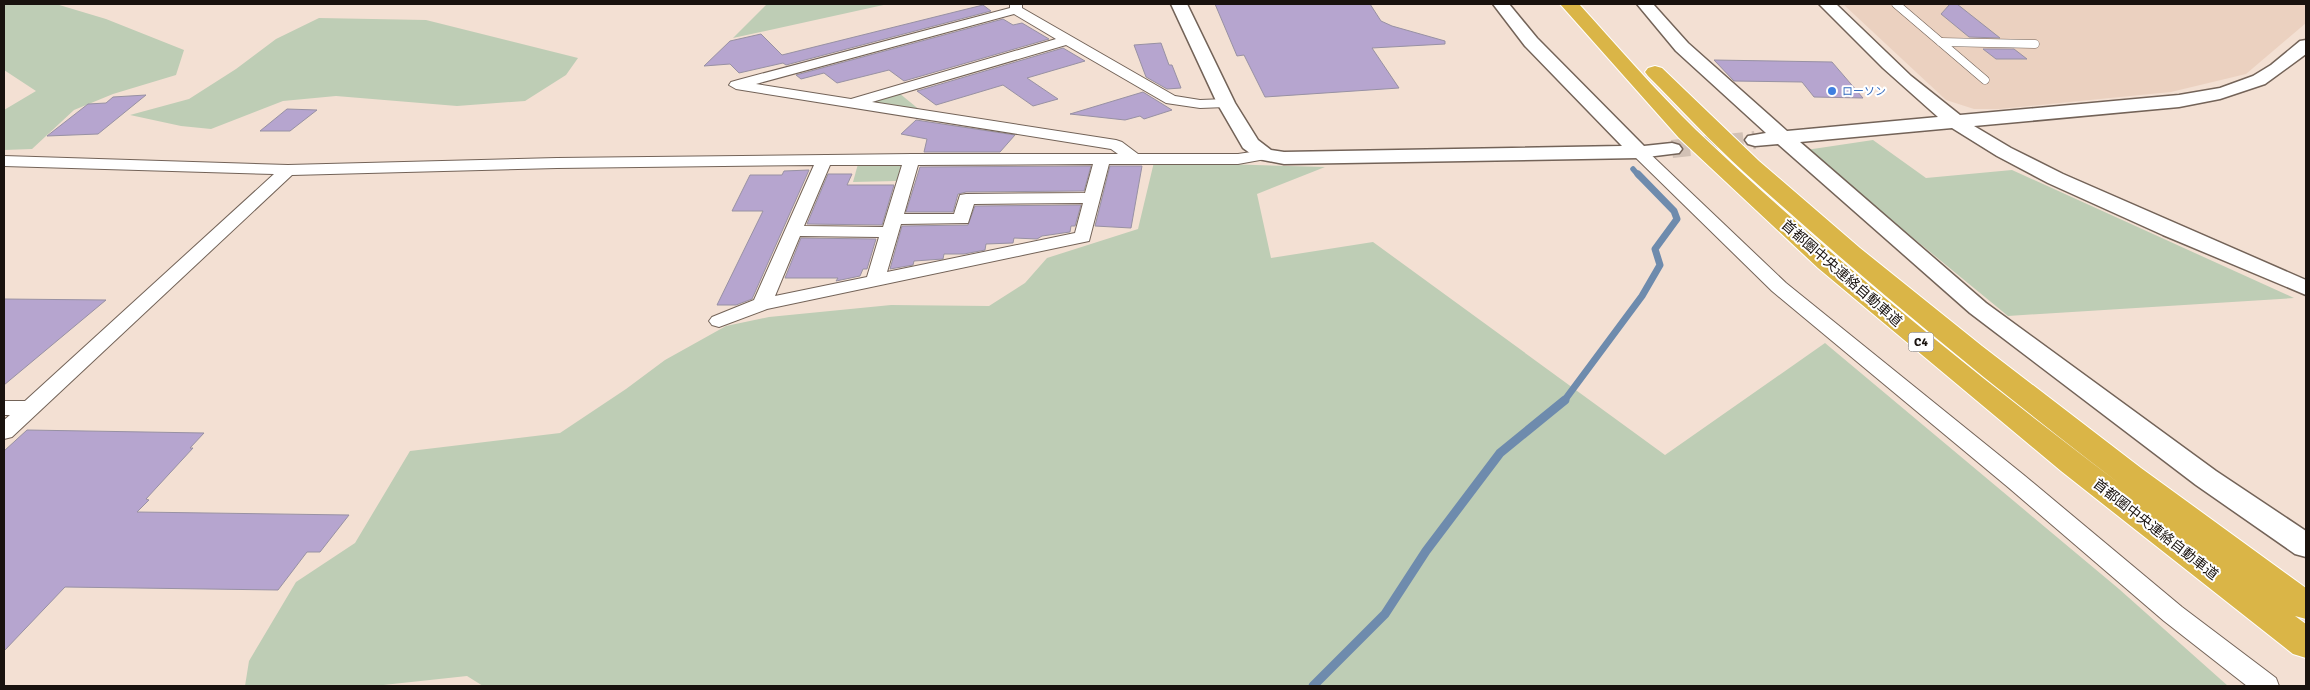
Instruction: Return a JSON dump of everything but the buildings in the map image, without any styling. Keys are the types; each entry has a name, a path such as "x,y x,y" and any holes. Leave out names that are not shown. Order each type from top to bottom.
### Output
{"highway":[{"path":"1551,4 1679,141"},
{"name":"首都圏中央連絡自動車道","path":"1569,4 1679,141 2072,464 2306,644"},
{"name":"首都圏中央連絡自動車道","path":"1594,4 1651,68 1744,160 1851,253 1979,358 2130,476 2306,606"}],"street":[{"path":"1179,4 1226,103 1250,144 1265,155"},
{"path":"1501,4 1531,42 1639,152 1779,287 2017,482 2173,614 2266,686"},
{"path":"1645,4 1689,54 1781,138 1978,308 2206,478 2306,546"},
{"path":"1827,4 1916,90 1956,122 2039,171 2126,211 2306,288"},
{"path":"1134,159 1116,145 1042,132 848,104 736,84 1016,7 1067,40 1171,100 1200,104 1226,103"},
{"path":"848,104 1067,40"},
{"path":"1755,140 2179,101 2211,95 2258,80 2285,63 2306,45"},
{"path":"4,161 288,170 557,163 912,159 1238,159 1265,155 1284,158 1639,152 1679,141"},
{"path":"875,280 912,159"},
{"path":"719,321 762,304 1083,237 1102,159"},
{"path":"762,304 824,160"},
{"path":"4,432 288,170"},
{"path":"793,232 892,226 962,219 966,198 1091,198"},
{"path":"4,408 29,408"}],"lane":[{"path":"1896,4 1986,80"},
{"path":"1941,42 2035,44"}],"shaded area":[{"path":"1843,4 2306,4 2306,23 2246,74 2171,92 1999,109 1974,109 1946,100"}],"green space":[{"path":"4,4 56,4 106,19 184,50 176,75 113,94 74,110 32,149 4,150 4,110 36,91 4,70"},
{"path":"767,4 888,4 733,38"},
{"path":"319,18 426,20 578,58 566,75 525,101 457,106 336,96 283,101 211,129 181,126 130,115 189,99 236,69 276,39"},
{"path":"899,93 921,111 864,103"},
{"path":"1873,140 1926,178 2012,170 2294,298 2008,316 1806,150"},
{"path":"1154,162 1325,167 1257,194 1271,258 1373,242 1665,455 1825,343 2119,589 2228,686 483,686 467,676 374,686 245,686 249,661 296,582 355,543 410,451 560,433 626,389 665,360 726,326 769,317 891,305 989,306 1025,283 1047,258 1138,229"},
{"path":"858,164 893,164 901,166 897,181 853,182"}],"waterway":[{"path":"1633,169 1639,176"},
{"path":"1564,401 1642,296 1660,265 1655,249 1677,219 1674,211 1638,174"},
{"path":"1313,686 1385,614 1426,551 1500,453 1564,401"}],"tunnel":[{"path":"1672,149 1755,140"}],"place":[{"name":"ローソン","path":"1832,91"}]}
